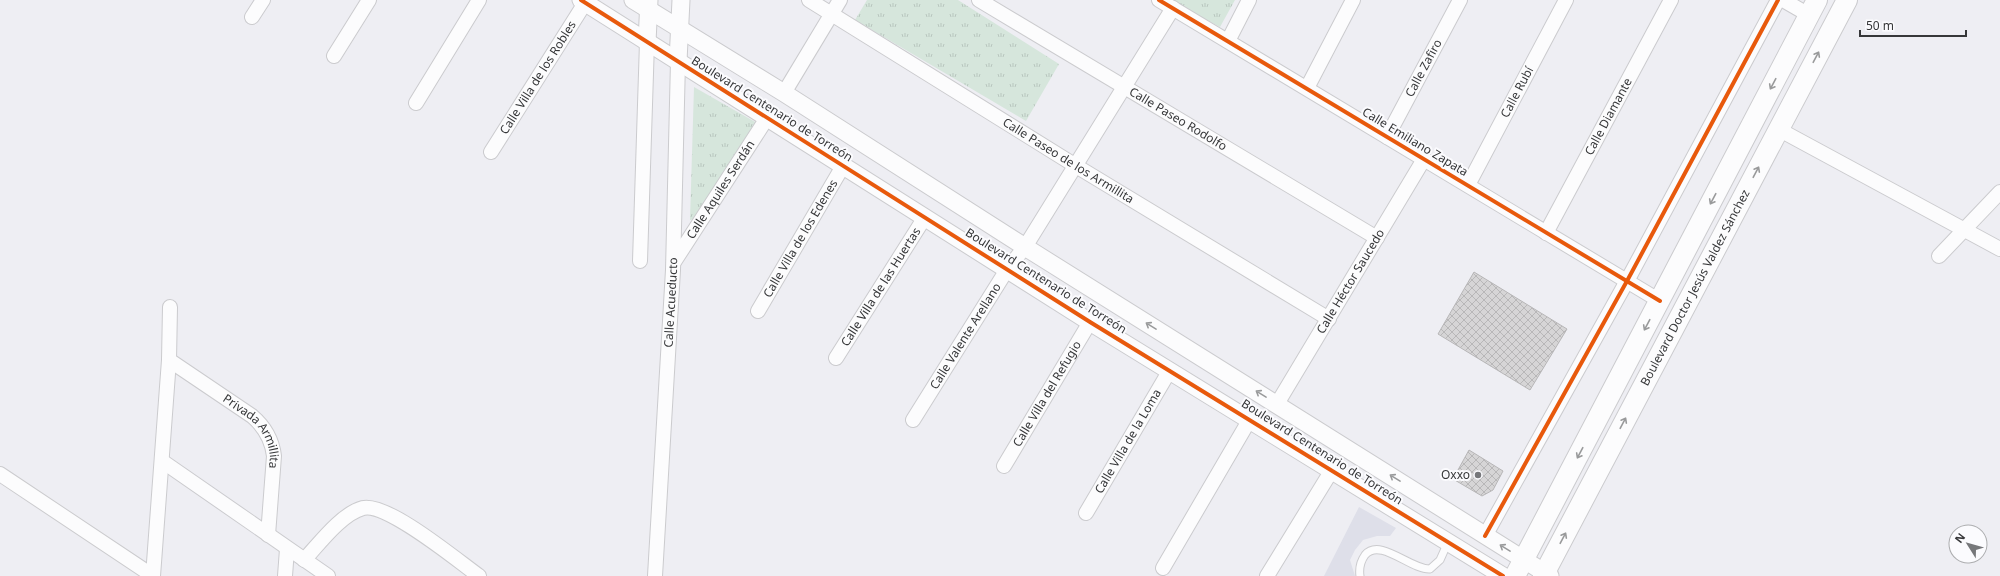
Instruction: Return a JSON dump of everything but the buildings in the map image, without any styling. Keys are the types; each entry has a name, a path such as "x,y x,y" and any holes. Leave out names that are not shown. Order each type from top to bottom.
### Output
{"main road":[{"name":"Boulevard Doctor Jesús Valdez Sánchez","path":"1546,575 1778,129 1847,0"},
{"name":"Boulevard Doctor Jesús Valdez Sánchez","path":"1519,568 1813,8"}],"street":[{"path":"252,17 263,0"},
{"path":"334,56 368,0"},
{"path":"416,103 479,0"},
{"name":"Boulevard Centenario de Torreón","path":"633,0 649,5 680,29 784,93 1016,259 1090,322 1504,576"},
{"name":"Calle Acueducto","path":"655,576 674,262 678,61 681,0"},
{"name":"Calle Paseo de los Armillita","path":"809,0 1076,166 1329,319"},
{"path":"784,93 840,0"},
{"name":"Calle Paseo Rodolfo","path":"979,0 1377,238"},
{"name":"Calle Emiliano Zapata","path":"1159,0 1660,301"},
{"path":"1228,41 1249,0"},
{"path":"1307,88 1353,0"},
{"name":"Calle Zafiro","path":"1387,137 1460,0"},
{"name":"Calle Rubí","path":"1468,185 1566,0"},
{"name":"Calle Diamante","path":"1546,233 1671,0"},
{"path":"1485,536 1627,280 1778,0"},
{"path":"1782,0 1813,8"},
{"name":"Boulevard Centenario de Torreón","path":"583,2 925,217 1016,259 1277,404 1485,536 1519,568 1546,575"},
{"name":"Calle Villa de los Robles","path":"491,152 583,2"},
{"path":"640,261 649,5"},
{"name":"Calle Valente Arellano","path":"913,420 1076,166 1173,8"},
{"name":"Calle Aquiles Serdán","path":"674,262 767,118"},
{"path":"1778,129 2000,249"},
{"name":"Calle Héctor Saucedo","path":"1277,404 1424,159"},
{"path":"849,169 865,167 1016,259"},
{"name":"Calle Villa de los Edenes","path":"758,311 849,169"},
{"path":"1939,256 2000,192"},
{"name":"Calle Villa de las Huertas","path":"836,358 925,217"},
{"path":"0,474 153,576 169,360 170,307"},
{"name":"Calle Villa del Refugio","path":"1004,466 1090,322"},
{"name":"Privada Armillita","path":"169,360 252,416 261,424 267,433 272,443 274,456 268,535"},
{"name":"Calle Villa de la Loma","path":"1086,513 1170,370"},
{"path":"1163,568 1250,419"},
{"path":"162,461 328,576"},
{"path":"1267,576 1332,470"},
{"path":"304,560 333,529 353,512 364,507 384,511 402,521 479,576"},
{"path":"285,576 287,549"}],"lane":[{"path":"1360,576 1361,561 1366,554 1373,550 1382,550 1418,568 1430,569 1440,560 1448,542"}],"shaded area":[{"path":"1359,507 1396,528 1390,536 1377,536 1363,540 1355,550 1350,560 1355,576 1324,576"}],"green space":[{"path":"867,0 958,0 1059,64 1026,121 855,20"},
{"path":"1170,0 1235,0 1220,27"},
{"path":"694,87 757,123 697,218 690,220"}],"cycle path":[{"path":"581,0 1090,322 1503,576"},
{"path":"1159,0 1660,301"},
{"path":"1485,536 1627,281 1778,0"}],"place":[{"name":"Oxxo","path":"1478,475"}]}
